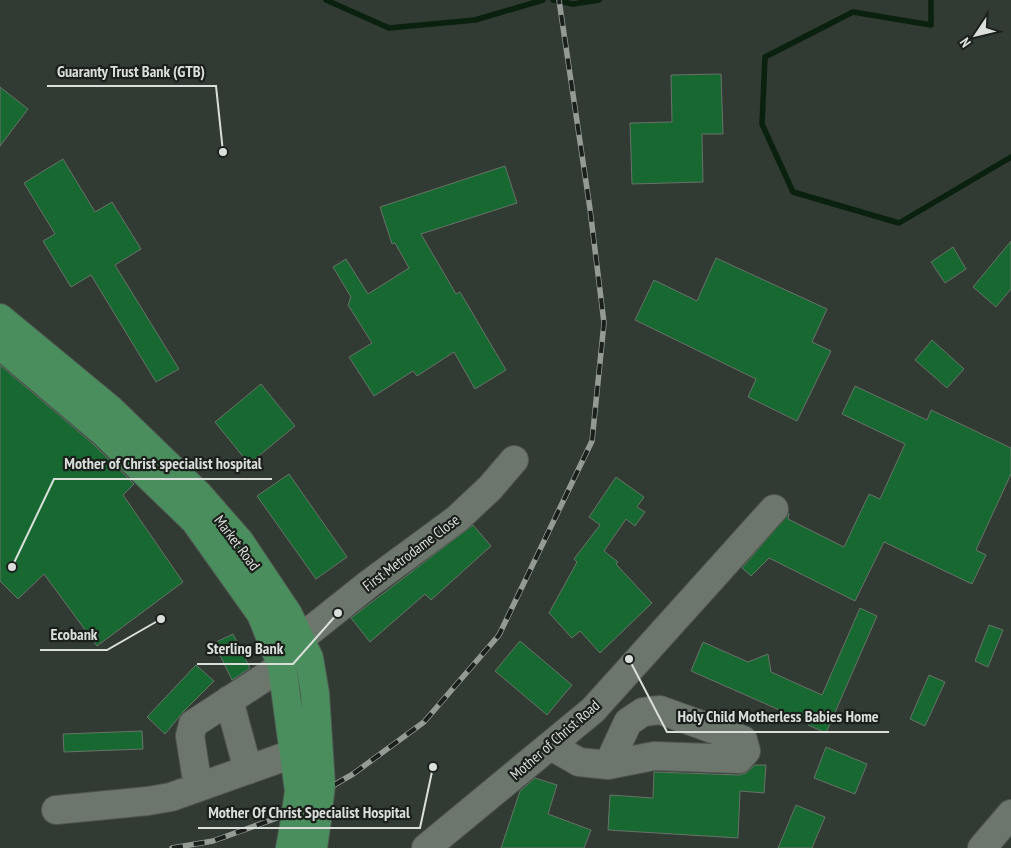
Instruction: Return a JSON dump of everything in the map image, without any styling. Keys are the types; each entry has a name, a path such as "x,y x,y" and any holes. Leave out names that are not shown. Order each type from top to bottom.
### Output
{"main road":[{"name":"Market Road","path":"0,318 110,409 198,494 240,542 288,614 301,638 308,658 315,693 310,788 300,831 313,848"},
{"name":"Market Road","path":"0,345 102,431 195,522 261,614 282,666 295,753 310,788"}],"street":[{"name":"First Metrodame Close","path":"301,638 370,583 457,520 490,488 514,460"},
{"name":"Mother of Christ Road","path":"426,848 593,710 774,509"},
{"path":"198,787 190,730 193,724 282,666"},
{"path":"229,700 248,770"},
{"path":"551,746 579,762 608,765"},
{"path":"56,810 148,801 198,787 295,753"},
{"path":"982,848 1011,814"}],"building":[{"path":"721,74 723,134 702,134 703,182 632,184 630,123 672,122 671,75"},
{"path":"0,87 28,109 0,146"},
{"path":"63,159 95,212 112,202 141,249 115,265 179,369 156,382 91,275 71,287 43,241 55,234 24,183"},
{"path":"505,166 517,203 421,234 456,294 460,292 506,370 475,389 454,352 417,376 413,371 374,396 349,357 372,343 348,305 351,297 333,267 346,259 368,294 409,268 395,243 392,244 380,207"},
{"path":"1011,241 1011,289 996,307 973,287"},
{"path":"953,247 966,269 945,283 931,262"},
{"path":"716,258 827,309 812,342 831,351 797,421 748,397 756,379 635,320 654,280 697,301"},
{"path":"932,340 964,369 947,388 915,360"},
{"path":"0,365 92,443 134,484 123,495 183,582 97,646 44,574 18,599 0,581"},
{"path":"261,384 295,426 249,464 215,422"},
{"path":"855,386 927,420 931,410 1011,448 1011,474 976,550 986,555 972,584 884,542 855,601 769,558 751,576 742,568 789,513 788,519 844,547 869,494 880,499 905,444 842,414"},
{"path":"289,474 347,557 316,579 257,496"},
{"path":"616,477 644,497 637,507 645,512 635,526 626,519 604,551 618,562 616,564 652,603 600,653 580,631 572,638 549,613 577,562 574,559 600,525 589,517"},
{"path":"473,525 491,546 431,600 425,594 370,642 351,618"},
{"path":"860,608 877,616 826,733 808,725 809,723 691,671 703,642 748,662 768,654 771,672 822,695"},
{"path":"989,625 1003,630 988,667 975,661"},
{"path":"233,634 250,668 232,680 214,643"},
{"path":"520,641 572,685 547,715 495,671"},
{"path":"196,665 214,681 184,711 165,734 147,717"},
{"path":"929,675 945,682 925,726 910,719"},
{"path":"142,731 143,749 64,752 63,734"},
{"path":"826,747 867,764 855,794 814,778"},
{"path":"755,765 766,765 764,793 740,791 738,838 608,830 610,795 653,798 654,772 739,775 746,773"},
{"path":"535,778 557,785 548,814 591,830 584,848 501,848 520,791"},
{"path":"796,805 825,817 812,848 778,848"}],"waterway":[{"path":"326,0 389,28 475,20 543,0"},
{"path":"553,0 573,4 599,0"},
{"path":"931,0 931,25 853,12 765,57 762,124 793,192 899,223 1011,157"}],"railway":[{"path":"172,848 213,841 277,818 353,774 424,722 499,635 592,441 604,323 590,209 559,0"}],"place":[{"name":"Guaranty Trust Bank (GTB)","path":"223,152"},
{"name":"Mother of Christ specialist hospital","path":"12,567"},
{"name":"Sterling Bank","path":"338,613"},
{"name":"Ecobank","path":"161,619"},
{"name":"Holy Child Motherless Babies Home","path":"629,659"},
{"name":"Mother Of Christ Specialist Hospital","path":"433,767"}]}
